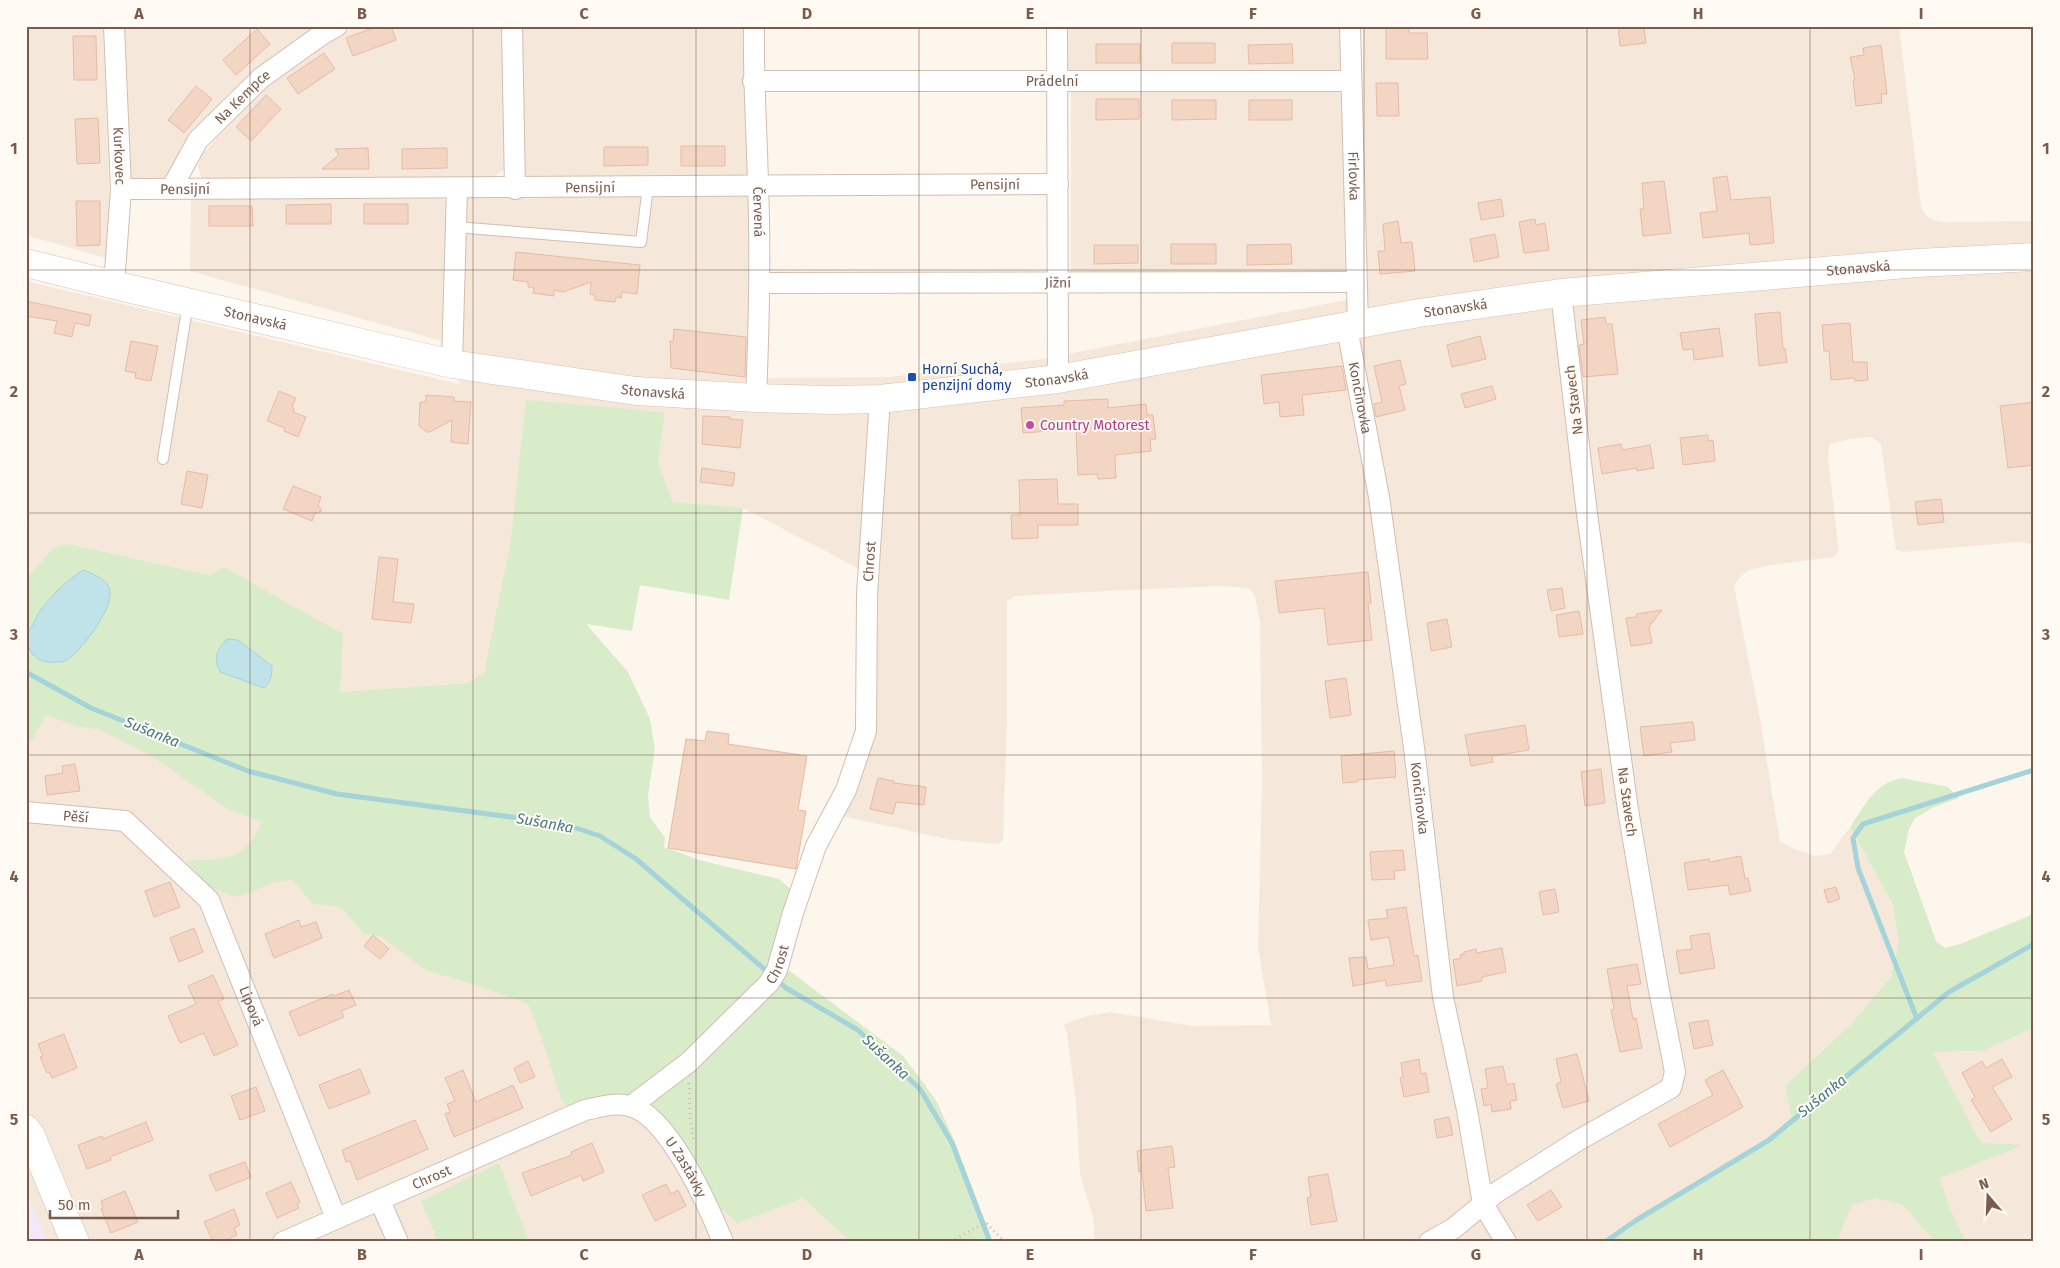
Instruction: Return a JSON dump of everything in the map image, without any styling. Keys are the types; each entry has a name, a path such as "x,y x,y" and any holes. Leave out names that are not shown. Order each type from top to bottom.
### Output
{"main road":[{"name":"Stonavská","path":"26,263 452,364 636,391 756,398 833,400 880,398 1058,379 1419,314 1561,293 1918,263 2034,257"},
{"path":"26,1128 75,1242"}],"street":[{"name":"Kurkovec","path":"114,26 121,189 114,285"},
{"name":"Na Kempce","path":"171,190 198,140 261,78 321,35 337,26"},
{"path":"512,26 515,189"},
{"name":"Červená","path":"754,26 753,81 760,283 756,398"},
{"path":"1057,26 1058,379"},
{"name":"Firlovka","path":"1350,26 1356,282 1353,327"},
{"name":"Prádelní","path":"753,81 1350,81"},
{"name":"Pensijní","path":"121,189 515,189 648,186 1058,184"},
{"path":"452,364 457,188"},
{"name":"Jižní","path":"760,283 1356,282"},
{"name":"Na Stavech","path":"1483,1204 1494,1194 1579,1140 1671,1088 1675,1072 1628,810 1587,514 1561,293"},
{"name":"Končinovka","path":"1353,327 1380,497 1414,748 1443,997 1467,1110 1483,1204"},
{"name":"Chrost","path":"283,1242 584,1110 612,1104 631,1106 689,1062 773,976 816,846 846,790 866,731 867,594 880,398"},
{"name":"Pěší","path":"26,812 125,820"},
{"name":"Lipová","path":"125,820 209,900 336,1218"},
{"name":"U Zastávky","path":"631,1106 646,1115 680,1155 710,1210 723,1242"},
{"path":"380,1200 398,1242"},
{"path":"1429,1242 1454,1228 1483,1204 1506,1242"}],"lane":[{"path":"456,227 641,242 648,186"},
{"path":"163,459 189,302"}],"path":[{"path":"689,1062 690,1116 694,1146"},
{"path":"951,1242 974,1228 987,1224 1005,1242"}],"shaded area":[{"path":"26,26 103,26 112,260 26,235"},
{"path":"119,26 325,26 160,183 129,179"},
{"path":"356,26 506,26 505,168 499,174 486,180 203,184 198,166 201,156 245,105 299,58"},
{"path":"519,26 750,26 748,173 740,179 524,177"},
{"path":"1068,26 1341,26 1342,77 1068,76"},
{"path":"1363,26 1899,26 1921,207 1926,215 1933,220 1943,222 2034,221 2034,544 2018,542 1904,552 1896,550 1881,444 1872,437 1849,439 1830,444 1828,458 1839,552 1834,557 1771,565 1749,570 1738,579 1734,586 1759,713 1780,841 1794,849 1815,856 1830,854 1850,827 1892,903 1899,940 1891,977 1850,1025 1933,1052 1982,1051 2034,1028 2034,1242 1058,1242 1095,1239 1093,1217 1080,1174 1076,1103 1067,1033 1063,1025 1087,1016 1110,1012 1194,1026 1271,1025 1258,948 1262,779 1260,623 1255,595 1248,588 1222,586 1015,596 1007,601 1007,719 1003,841 997,844 952,840 841,816 876,736 873,576 743,508 673,502 658,463 665,412 511,538 484,672 468,683 340,692 209,575 69,544 26,579 26,281 459,384 462,197 754,191 762,378 889,377 1042,359 1367,296"},
{"path":"1342,90 1345,276 1071,275 1071,91"},
{"path":"440,196 449,204 449,343 190,271 191,199"},
{"path":"26,672 990,1242 26,1242"},
{"path":"26,1194 48,1242 26,1242"}],"green space":[{"path":"526,400 665,412 658,463 673,502 743,508 729,600 640,585 632,631 586,624 628,672 650,719 655,749 648,795 650,817 665,838 664,847 699,860 779,879 792,890 787,969 903,1056 919,1077 937,1102 957,1147 993,1242 851,1242 802,1197 794,1202 737,1223 712,1201 685,1148 605,1096 565,1106 528,1004 476,985 427,971 381,936 364,934 341,907 312,904 293,880 275,882 238,897 207,887 187,861 222,858 241,851 256,835 261,822 228,809 147,753 101,730 76,726 46,715 26,751 26,579 53,548 69,544 209,575 224,567 343,634 340,692 468,683 484,672 511,538"},
{"path":"1902,778 1948,787 1959,798 1934,807 1915,818 1909,829 1904,852 1936,941 1945,948 1960,944 2034,914 2034,1028 1982,1051 1933,1052 1977,1136 1983,1143 2023,1145 1940,1178 1949,1206 1966,1242 1935,1242 1903,1205 1876,1198 1851,1205 1837,1242 1605,1242 1652,1211 1747,1154 1792,1121 1785,1086 1850,1025 1891,977 1899,940 1892,903 1850,827 1877,790 1893,780"},
{"path":"499,1163 529,1242 438,1242 421,1201"}],"water":[{"path":"84,570 101,579 109,587 108,605 97,626 81,647 67,660 62,662 45,662 36,658 28,645 27,637 30,628 50,598 64,584"},
{"path":"227,639 238,640 272,666 271,678 264,688 220,672 217,654"}],"building":[{"path":"378,26 391,26 396,40 353,56 346,38"},
{"path":"1386,26 1409,26 1409,33 1427,33 1428,59 1386,59"},
{"path":"1618,26 1644,26 1646,43 1620,46"},
{"path":"257,29 270,44 236,75 223,60"},
{"path":"73,36 96,36 97,80 74,80"},
{"path":"1172,43 1215,43 1215,63 1172,63"},
{"path":"1096,44 1140,44 1140,63 1096,63"},
{"path":"1292,44 1293,63 1249,64 1248,45"},
{"path":"1881,45 1887,94 1881,94 1882,103 1856,106 1853,80 1855,80 1850,57 1864,55 1863,48"},
{"path":"324,53 335,69 298,94 287,78"},
{"path":"1376,83 1398,83 1399,116 1377,116"},
{"path":"196,86 212,99 184,133 168,120"},
{"path":"266,95 281,109 251,141 236,127"},
{"path":"1096,99 1139,99 1139,119 1096,120"},
{"path":"1172,100 1216,100 1216,119 1172,120"},
{"path":"1249,100 1292,100 1292,120 1249,120"},
{"path":"98,118 100,163 77,164 75,119"},
{"path":"681,146 725,146 725,166 681,166"},
{"path":"604,147 648,147 648,165 604,166"},
{"path":"368,148 369,169 322,169 339,155 335,149"},
{"path":"447,148 447,168 402,169 402,149"},
{"path":"1727,176 1731,200 1770,197 1774,243 1750,245 1749,233 1703,238 1700,213 1717,211 1713,178"},
{"path":"1664,181 1671,233 1643,236 1640,209 1644,209 1642,183"},
{"path":"1501,199 1504,216 1481,220 1478,203"},
{"path":"76,201 100,201 100,245 77,246"},
{"path":"331,204 331,224 286,224 286,205"},
{"path":"364,204 408,204 408,224 364,224"},
{"path":"209,206 252,206 253,226 209,226"},
{"path":"1535,219 1536,225 1545,223 1549,250 1524,253 1519,222"},
{"path":"1398,221 1401,243 1412,242 1415,271 1380,274 1378,251 1385,251 1383,224"},
{"path":"1495,234 1499,257 1474,262 1470,239"},
{"path":"1171,244 1216,244 1216,264 1171,264"},
{"path":"1291,244 1292,264 1247,265 1247,245"},
{"path":"1094,245 1138,245 1138,263 1094,264"},
{"path":"516,252 640,265 637,294 622,292 621,298 616,297 615,302 595,300 595,295 590,294 591,282 563,292 554,290 554,296 533,293 534,288 528,287 528,282 513,280"},
{"path":"26,301 91,315 89,326 75,323 72,337 54,333 57,321 26,316"},
{"path":"1780,312 1783,349 1785,348 1787,362 1759,366 1755,314"},
{"path":"1605,317 1606,324 1612,324 1618,374 1583,377 1579,345 1584,344 1581,320"},
{"path":"1850,323 1853,362 1867,362 1868,380 1855,381 1854,378 1831,380 1829,351 1824,351 1822,325"},
{"path":"1719,328 1723,356 1694,360 1693,349 1683,350 1680,333"},
{"path":"674,329 746,337 745,377 671,368 670,341 673,342"},
{"path":"1480,336 1486,359 1452,367 1447,345"},
{"path":"131,341 158,346 151,381 135,378 136,373 125,371"},
{"path":"1400,360 1406,384 1399,386 1405,410 1376,417 1374,404 1382,402 1374,366"},
{"path":"1342,366 1346,390 1302,395 1304,415 1280,417 1279,402 1264,404 1261,375"},
{"path":"1492,386 1496,399 1465,408 1461,394"},
{"path":"279,391 296,398 292,407 294,408 293,412 306,417 298,437 284,431 285,428 267,421"},
{"path":"426,395 454,397 454,401 471,402 468,444 451,442 452,420 430,432 419,426 420,402 426,402"},
{"path":"1108,399 1108,408 1146,404 1147,415 1153,415 1156,439 1150,440 1151,451 1115,455 1116,478 1098,479 1097,474 1078,475 1076,429 1023,433 1021,408 1064,405 1064,401"},
{"path":"2034,402 2034,465 2008,468 2000,406"},
{"path":"703,416 730,417 729,419 743,420 740,448 702,444"},
{"path":"1708,435 1708,441 1713,440 1715,461 1683,465 1680,438"},
{"path":"1621,444 1622,450 1650,445 1654,468 1637,471 1637,468 1602,474 1598,448"},
{"path":"702,468 735,473 733,486 700,482"},
{"path":"187,471 208,475 202,508 181,504"},
{"path":"1057,479 1058,504 1078,504 1078,525 1038,525 1038,538 1012,539 1011,515 1020,515 1019,480"},
{"path":"293,486 321,497 318,505 322,511 315,513 312,521 283,509"},
{"path":"1941,499 1944,522 1918,525 1915,502"},
{"path":"379,557 398,559 393,602 414,604 411,623 372,619"},
{"path":"1368,572 1371,603 1368,603 1372,640 1328,645 1324,608 1279,613 1275,581"},
{"path":"1562,588 1565,608 1551,611 1547,590"},
{"path":"1662,610 1649,627 1652,643 1631,646 1626,618 1637,617 1636,614"},
{"path":"1579,611 1583,634 1559,637 1556,615"},
{"path":"1447,619 1452,647 1431,651 1427,623"},
{"path":"1346,678 1351,715 1330,718 1325,681"},
{"path":"1693,722 1695,740 1670,743 1672,752 1644,756 1640,727"},
{"path":"1525,725 1529,750 1492,756 1493,762 1471,766 1465,735"},
{"path":"707,731 729,734 728,744 807,756 798,810 806,811 796,869 668,848 686,739 705,741"},
{"path":"1394,751 1396,777 1343,783 1341,756"},
{"path":"75,764 80,791 47,795 45,776 63,773 62,766"},
{"path":"1601,769 1605,803 1585,806 1581,772"},
{"path":"878,778 894,781 894,783 926,787 924,805 896,802 893,814 870,809"},
{"path":"1403,850 1405,870 1394,871 1395,879 1372,880 1370,852"},
{"path":"1741,856 1745,879 1748,878 1751,891 1730,895 1728,885 1688,890 1684,863 1709,859 1710,862"},
{"path":"170,882 180,907 154,917 145,891"},
{"path":"1836,887 1840,899 1828,903 1824,890"},
{"path":"1555,889 1559,912 1543,915 1539,892"},
{"path":"1406,907 1414,956 1418,955 1422,981 1386,986 1386,980 1353,986 1349,958 1366,957 1368,969 1394,965 1389,937 1371,940 1368,920 1388,918 1386,910"},
{"path":"299,920 301,927 316,922 322,938 274,958 265,934"},
{"path":"194,928 203,952 179,962 170,938"},
{"path":"1709,933 1715,968 1680,974 1676,951 1692,949 1690,936"},
{"path":"373,935 389,949 380,959 364,946"},
{"path":"1502,948 1506,972 1482,977 1482,981 1457,986 1453,960 1461,958 1460,955 1464,954 1464,952 1476,949 1477,953"},
{"path":"1637,964 1641,984 1627,986 1633,1019 1636,1018 1642,1048 1620,1052 1611,1010 1614,1009 1607,969"},
{"path":"213,975 224,999 218,1001 238,1045 214,1056 204,1033 180,1043 168,1016 196,1004 188,986"},
{"path":"349,990 356,1005 341,1011 344,1017 299,1036 289,1012 333,994 334,996"},
{"path":"1708,1020 1713,1045 1694,1049 1689,1023"},
{"path":"64,1034 77,1068 52,1078 49,1072 47,1073 40,1057 43,1056 38,1044"},
{"path":"1577,1054 1589,1101 1563,1108 1556,1084 1561,1082 1556,1059"},
{"path":"1419,1059 1421,1074 1426,1073 1429,1092 1404,1097 1400,1078 1403,1077 1401,1063"},
{"path":"2002,1059 2012,1077 1992,1087 2012,1119 1991,1132 1971,1100 1975,1097 1962,1073 1982,1061 1986,1068"},
{"path":"528,1061 535,1077 520,1083 514,1068"},
{"path":"1503,1066 1507,1085 1514,1083 1517,1100 1510,1101 1511,1109 1492,1112 1491,1104 1484,1106 1481,1089 1488,1088 1485,1069"},
{"path":"360,1069 370,1093 329,1109 319,1085"},
{"path":"463,1070 476,1102 513,1085 523,1108 454,1137 445,1114 450,1112 447,1104 455,1101 445,1078"},
{"path":"1723,1070 1743,1107 1670,1147 1658,1124 1713,1095 1705,1080"},
{"path":"256,1087 265,1111 240,1120 231,1096"},
{"path":"1449,1117 1453,1135 1437,1138 1434,1120"},
{"path":"415,1120 428,1149 357,1180 350,1161 346,1162 342,1150"},
{"path":"146,1122 153,1140 110,1157 111,1160 87,1169 78,1145 102,1136 103,1139"},
{"path":"592,1143 604,1172 583,1181 581,1175 531,1196 522,1173 572,1155 571,1152"},
{"path":"1172,1146 1175,1167 1168,1168 1173,1208 1146,1211 1142,1171 1139,1172 1137,1151"},
{"path":"245,1162 251,1177 216,1191 209,1175"},
{"path":"1328,1174 1337,1221 1311,1225 1307,1198 1311,1197 1308,1177"},
{"path":"291,1182 300,1202 297,1204 299,1208 277,1218 266,1193"},
{"path":"666,1184 671,1194 678,1190 686,1206 655,1221 642,1195"},
{"path":"1551,1190 1562,1207 1538,1221 1527,1205"},
{"path":"125,1191 138,1222 111,1233 101,1209 103,1208 101,1201"},
{"path":"234,1209 240,1225 234,1228 237,1235 221,1242 213,1242 204,1222"}],"waterway":[{"name":"Sušanka","path":"26,672 91,708 248,771 337,794 564,824 600,836 636,859 770,974"},
{"path":"1917,1019 1858,868 1853,838 1863,824 2034,770"},
{"name":"Sušanka","path":"1605,1242 1635,1221 1769,1140 1949,992 2034,944"},
{"name":"Sušanka","path":"777,980 786,988 858,1030 920,1089 952,1143 990,1242"}],"place":[{"name":"Horní Suchá, penzijní domy","path":"912,377"},
{"name":"Country Motorest","path":"1030,425"}]}
